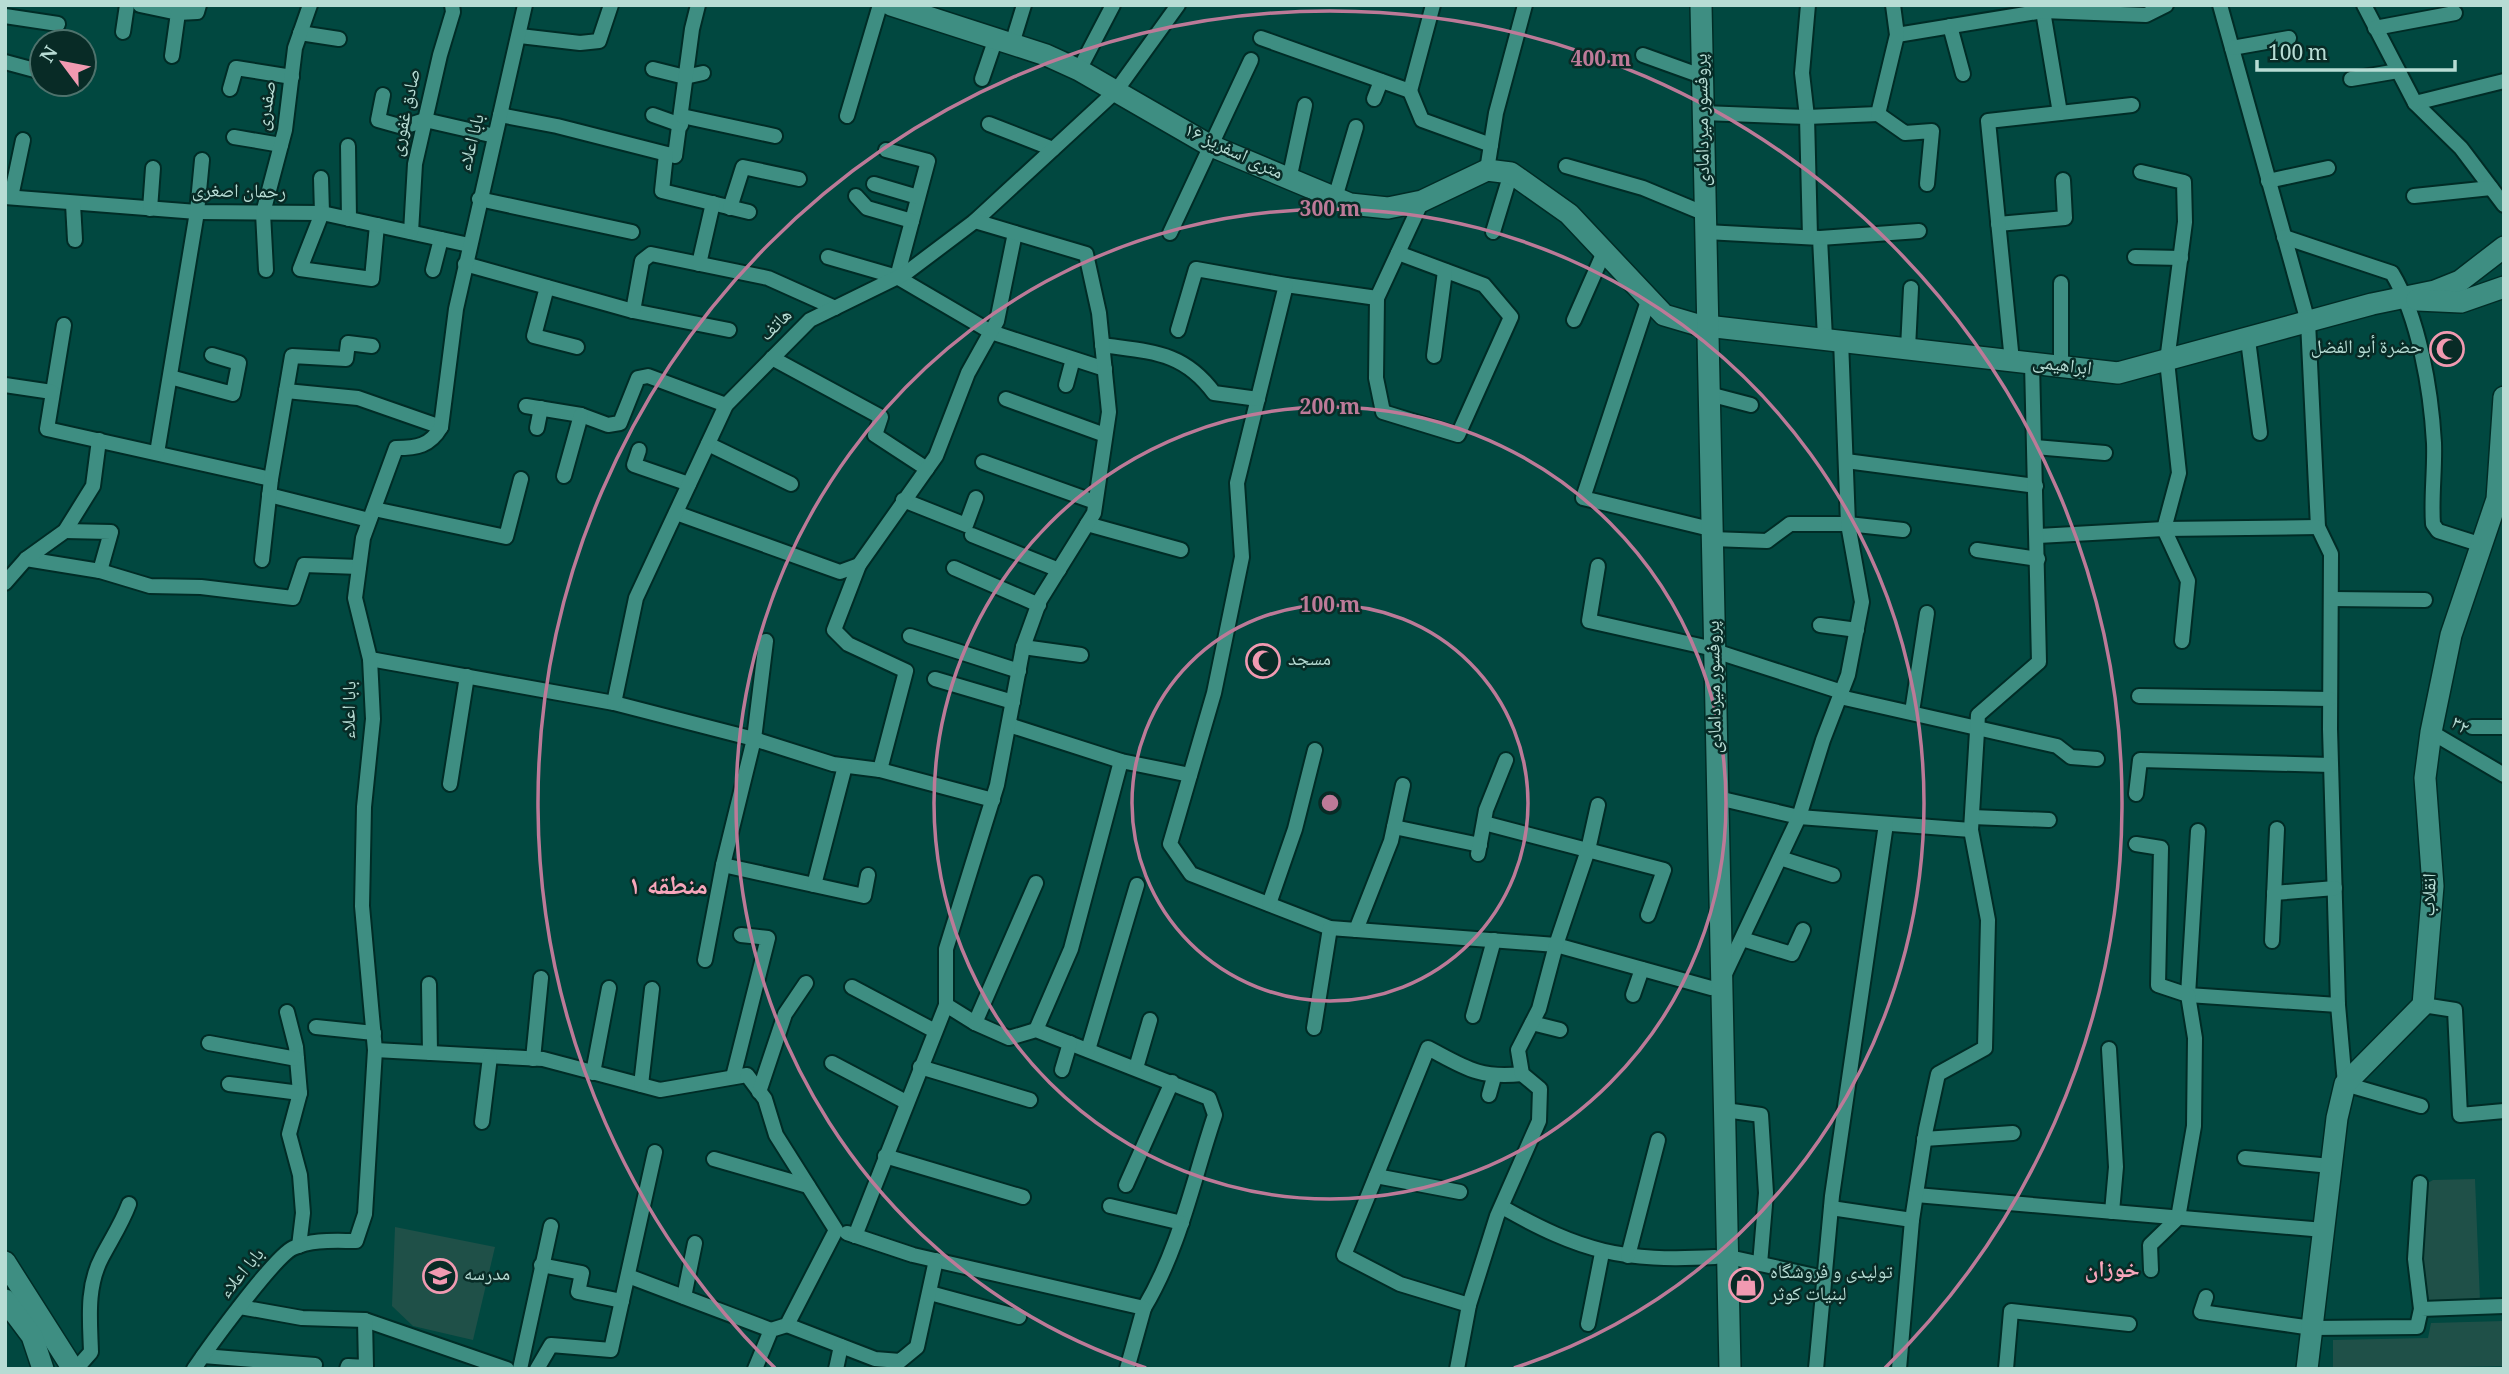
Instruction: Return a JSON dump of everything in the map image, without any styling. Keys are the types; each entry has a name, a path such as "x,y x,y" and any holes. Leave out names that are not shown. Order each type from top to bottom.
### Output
{"main road":[{"name":"۱۶ متری اسفریز","path":"891,5 932,11 1079,70 1209,145 1350,204 1388,208 1422,201 1487,170"},
{"name":"پروفسور میردامادی","path":"1693,6 1696,210 1709,394 1707,533"},
{"name":"پروفسور میردامادی","path":"1693,6 1703,113 1706,232 1703,325 1722,1257 1730,1369"},
{"path":"1487,170 1511,173 1569,214 1664,315 1703,325"},
{"path":"2408,299 2460,281 2504,247"},
{"path":"2408,299 2461,302 2504,287 2504,299"},
{"name":"ابراهیمی","path":"1703,325 2118,373 2248,340 2372,304 2408,299"},
{"name":"انقلاب","path":"2423,1005 2433,886 2425,778 2431,732 2451,635 2479,544 2496,522 2504,397"},
{"name":"پروفسور میردامادی","path":"1716,1369 1722,1257 1725,1110 1717,984"},
{"path":"2307,1369 2337,1118 2345,1084 2423,1005"},
{"path":"5,1262 74,1369"},
{"path":"5,1300 32,1336 43,1369"}],"street":[{"path":"123,32 127,5"},
{"path":"140,5 178,12 197,12 199,5"},
{"name":"صفدری","path":"266,270 263,213 281,145 300,33 310,5"},
{"name":"صادق غفوری","path":"411,232 415,164 453,12 452,5"},
{"path":"520,36 580,43 599,41 611,5"},
{"path":"500,115 557,126 675,156 698,5"},
{"path":"847,116 880,5"},
{"path":"982,79 1024,5"},
{"path":"1079,70 1113,5"},
{"name":"هاتف","path":"614,703 636,598 726,405 810,320 897,277 975,221 1116,92 1178,5"},
{"path":"1433,5 1409,91 1422,120 1491,145"},
{"path":"1487,170 1496,113 1525,5"},
{"path":"1286,285 1237,483 1242,557 1214,693 1170,844 1191,874 1330,928 1556,945 1642,969 1717,984 1742,939 1799,817 1841,694 1862,602 1849,524 1846,461 1833,339 1815,237 1802,73 1808,5"},
{"path":"1878,114 1897,35 1893,5"},
{"path":"1897,35 1950,26 1993,12 2144,10 2166,5"},
{"path":"2220,5 2308,322 2318,527 2331,554 2331,765 2339,1006 2345,1084 2421,1106"},
{"path":"2364,5 2415,103 2461,148 2504,205"},
{"name":"بابا اعلاء","path":"194,1369 240,1307 289,1250 313,1241 356,1241 365,1214 375,1050 362,906 364,807 373,719 370,659 355,598 359,567 372,515 396,448 416,448 434,440 441,427 456,309 479,199 520,36 523,6"},
{"path":"2043,11 2060,113"},
{"path":"172,56 178,12"},
{"path":"2375,28 2455,13"},
{"path":"5,16 58,24"},
{"path":"1950,26 1963,74"},
{"path":"300,33 339,38"},
{"path":"1261,38 1409,91"},
{"path":"2232,48 2289,38"},
{"path":"1643,55 1693,73"},
{"path":"1170,233 1251,60"},
{"path":"5,62 28,68"},
{"path":"230,89 236,68 292,76"},
{"path":"653,69 685,77 703,72"},
{"path":"2351,79 2398,71"},
{"path":"1374,99 1381,81"},
{"path":"2415,103 2504,81"},
{"path":"383,95 378,120 402,127 425,120 495,136"},
{"path":"1289,180 1305,105"},
{"path":"1899,1369 1912,1220 1924,1139 1938,1074 1985,1048 1988,920 1971,824 1978,715 2039,662 2035,447 1998,224 1988,121 2132,105"},
{"path":"1703,113 1807,117 1878,114 1905,133 1932,131 1927,184"},
{"path":"653,115 775,136"},
{"path":"989,124 1053,149"},
{"path":"1335,198 1356,127"},
{"path":"234,137 281,145"},
{"path":"8,197 23,140"},
{"path":"348,146 349,219"},
{"path":"886,150 928,161 897,277"},
{"path":"666,154 662,191 749,212"},
{"path":"157,453 197,212 202,160"},
{"path":"1566,166 1643,188 1696,210"},
{"path":"730,208 743,167 799,179"},
{"path":"2268,181 2328,168"},
{"path":"150,209 153,169"},
{"path":"2141,172 2184,182 2185,222 2167,361 2179,473 2164,529 2188,580 2182,641"},
{"path":"1493,232 1511,173"},
{"path":"321,178 321,213 300,269 372,279 377,225"},
{"path":"1998,224 2065,218 2063,180"},
{"path":"874,184 918,197"},
{"path":"2414,196 2491,188"},
{"path":"856,196 867,208 912,221"},
{"name":"رحمان اصغری","path":"8,197 197,212 321,213 469,245"},
{"path":"479,199 632,232"},
{"path":"1398,253 1484,285 1511,317 1458,435 1383,412 1376,378 1377,298 1422,201"},
{"path":"699,264 713,203"},
{"path":"73,204 75,240"},
{"path":"855,1236 946,1005 946,949 993,800 1023,647 1039,605 1087,524 1095,502 1109,412 1099,313 1086,254 975,221"},
{"path":"1706,232 1815,237 1919,231"},
{"path":"880,771 906,671 848,645 834,630 859,565 936,456 968,373 997,321 1015,233"},
{"path":"2284,237 2388,269 2408,299 2428,393 2434,444 2433,524 2438,531 2479,544"},
{"path":"433,270 441,239"},
{"path":"1574,320 1604,252"},
{"path":"633,311 642,261 652,254 768,278 835,308"},
{"path":"828,257 897,277 990,332 1105,369"},
{"path":"2135,257 2180,258"},
{"path":"465,264 633,311 729,330"},
{"path":"1178,330 1196,269 1377,298"},
{"path":"1434,355 1445,271"},
{"path":"2061,282 2061,366"},
{"path":"547,287 534,336 577,347"},
{"path":"1908,348 1911,288"},
{"path":"1649,298 1583,498 1707,533 1767,541 1790,524 1849,524 1903,530"},
{"path":"64,325 47,429 271,479"},
{"path":"2248,340 2260,433"},
{"path":"262,561 271,479 292,356 346,359 348,343 372,346"},
{"path":"1102,345 1169,355 1199,372 1214,393 1258,399"},
{"path":"170,376 233,394 239,363 212,355"},
{"path":"772,358 881,418 875,435 926,469"},
{"path":"1066,385 1073,359"},
{"path":"537,428 533,407 580,415 608,425 620,423 638,378 648,376 726,405"},
{"path":"5,385 51,392"},
{"path":"286,391 358,398 441,427"},
{"path":"1709,394 1751,405"},
{"path":"1006,399 1105,435"},
{"path":"564,476 580,415"},
{"path":"5,583 26,559 65,531 93,486 99,440"},
{"path":"708,444 791,484"},
{"path":"2035,447 2105,453"},
{"path":"639,450 634,465 689,484"},
{"path":"1846,461 2036,486"},
{"path":"984,462 1095,502"},
{"path":"269,495 506,537 522,479"},
{"path":"903,500 966,525 976,498"},
{"path":"676,513 840,572 859,565"},
{"path":"1087,524 1181,550"},
{"path":"2038,536 2164,529 2318,527"},
{"path":"65,531 111,532 100,571"},
{"path":"972,535 1059,570"},
{"path":"1977,550 2038,559"},
{"path":"26,559 100,571 150,586 201,587 293,598 304,565 359,567"},
{"path":"1598,566 1589,621 1710,649 1841,694 2057,746 2071,757 2098,759"},
{"path":"954,569 1039,605"},
{"path":"2331,599 2425,600"},
{"path":"1912,712 1927,613"},
{"path":"1820,625 1857,630"},
{"path":"910,636 1019,671"},
{"path":"705,960 723,865 754,739 766,641"},
{"path":"1023,647 1081,655"},
{"path":"370,659 614,703 754,739 845,766 880,771 993,800"},
{"path":"450,784 467,676"},
{"path":"935,678 1013,702"},
{"path":"2139,696 2330,699"},
{"path":"1009,725 1121,761 1190,775"},
{"path":"2472,727 2504,727"},
{"name":"۳۲","path":"2431,732 2504,775"},
{"path":"1269,904 1295,829 1315,750"},
{"path":"1394,827 1479,850 1484,823 1506,760"},
{"path":"2136,794 2140,760 2331,765"},
{"path":"1036,1030 1071,949 1121,761"},
{"path":"814,885 845,766"},
{"path":"1356,930 1394,827 1403,785"},
{"path":"1713,798 1799,817 1886,824 2049,820"},
{"path":"1457,1369 1469,1305 1502,1207 1539,1121 1540,1089 1522,1074 1518,1050 1539,1009 1556,945 1588,850 1598,805"},
{"path":"1484,823 1664,870 1648,915"},
{"path":"1816,1369 1831,1208 1886,824"},
{"path":"2272,941 2277,829"},
{"path":"2151,1270 2150,1245 2178,1218 2194,1126 2195,1038 2188,995 2198,831"},
{"path":"2136,844 2161,849 2158,985 2188,995 2339,1006"},
{"path":"1780,859 1833,875"},
{"path":"723,865 864,896 868,875"},
{"path":"975,1023 1035,883"},
{"path":"1088,1050 1137,886"},
{"path":"2274,893 2335,888"},
{"path":"1314,1028 1330,928"},
{"path":"1742,939 1792,954 1802,930"},
{"path":"733,1077 768,938 741,935"},
{"path":"1474,1016 1494,940"},
{"path":"1633,995 1642,969"},
{"path":"533,1059 541,978"},
{"path":"760,1092 785,1014 806,983"},
{"path":"429,984 430,1053"},
{"path":"852,986 935,1031"},
{"path":"593,1073 609,988"},
{"path":"641,1085 652,989"},
{"path":"946,1005 975,1023 1009,1038 1036,1030 1209,1098 1215,1115 1182,1223 1160,1281 1144,1308 1127,1369"},
{"path":"2423,1005 2455,1010 2460,1115 2504,1111"},
{"path":"287,1012 297,1059 300,1093 289,1134 300,1175 303,1213 299,1246"},
{"path":"1136,1068 1150,1020"},
{"path":"1532,1023 1560,1030"},
{"path":"316,1027 374,1033"},
{"path":"209,1043 297,1059"},
{"path":"1062,1070 1070,1043"},
{"path":"1469,1305 1400,1284 1344,1255 1427,1048 1467,1069 1494,1077 1522,1074"},
{"path":"2109,1049 2116,1167 2112,1212"},
{"path":"375,1050 533,1059 660,1090 747,1075 765,1099 776,1136 836,1230 936,1260 1144,1308"},
{"path":"482,1122 490,1057"},
{"path":"832,1063 906,1102"},
{"path":"920,1067 1030,1100"},
{"path":"1489,1095 1494,1077"},
{"path":"1126,1185 1172,1082"},
{"path":"229,1084 300,1093"},
{"path":"1725,1110 1761,1115 1766,1193 1760,1264"},
{"path":"1924,1139 2013,1133"},
{"path":"1628,1256 1658,1140"},
{"path":"537,1369 551,1345 611,1350 655,1152"},
{"path":"886,1156 1023,1197"},
{"path":"2245,1158 2331,1166"},
{"path":"714,1159 808,1186"},
{"path":"1376,1176 1460,1192"},
{"path":"2206,1297 2201,1312 2312,1328 2417,1327 2421,1309 2415,1259 2420,1182"},
{"path":"1916,1195 2324,1230"},
{"path":"74,1369 91,1352 89,1296 101,1259 121,1227 129,1204"},
{"path":"1111,1206 1182,1223"},
{"path":"1502,1207 1552,1235 1602,1253 1628,1256 1722,1257 1824,1278"},
{"path":"1831,1208 1912,1220"},
{"path":"520,1369 551,1226"},
{"path":"787,1325 836,1230"},
{"path":"684,1297 695,1243"},
{"path":"1588,1324 1602,1253"},
{"path":"628,1276 771,1330 787,1325 875,1359 900,1361 917,1347 936,1260"},
{"path":"541,1265 582,1273 578,1292 622,1301"},
{"path":"930,1293 1019,1317"},
{"path":"2421,1309 2504,1306"},
{"path":"240,1307 302,1318 365,1320 506,1369"},
{"path":"2006,1369 2011,1311 2129,1324"},
{"path":"347,1369 366,1367 365,1320"},
{"path":"755,1369 771,1330"},
{"path":"836,1369 841,1346"},
{"path":"203,1356 315,1366"}],"shaded area":[{"path":"2475,1179 2480,1301 2429,1300 2423,1268 2426,1184 2433,1180"},
{"name":"مدرسه","path":"395,1227 495,1247 473,1340 413,1326 392,1306"},
{"path":"2504,1321 2504,1366 2333,1369 2333,1340 2428,1338 2431,1323"}],"place":[{"name":"حضرة أبو الفضل","path":"2447,349"},
{"name":"مسجد","path":"1263,661"},
{"name":"مدرسه","path":"440,1276"},
{"name":"تولیدی و فروشگاه لبنیات کوثر","path":"1746,1285"}],"district":[{"name":"منطقه ۱","path":"668,888"},
{"name":"خوزان","path":"2112,1272"}]}
